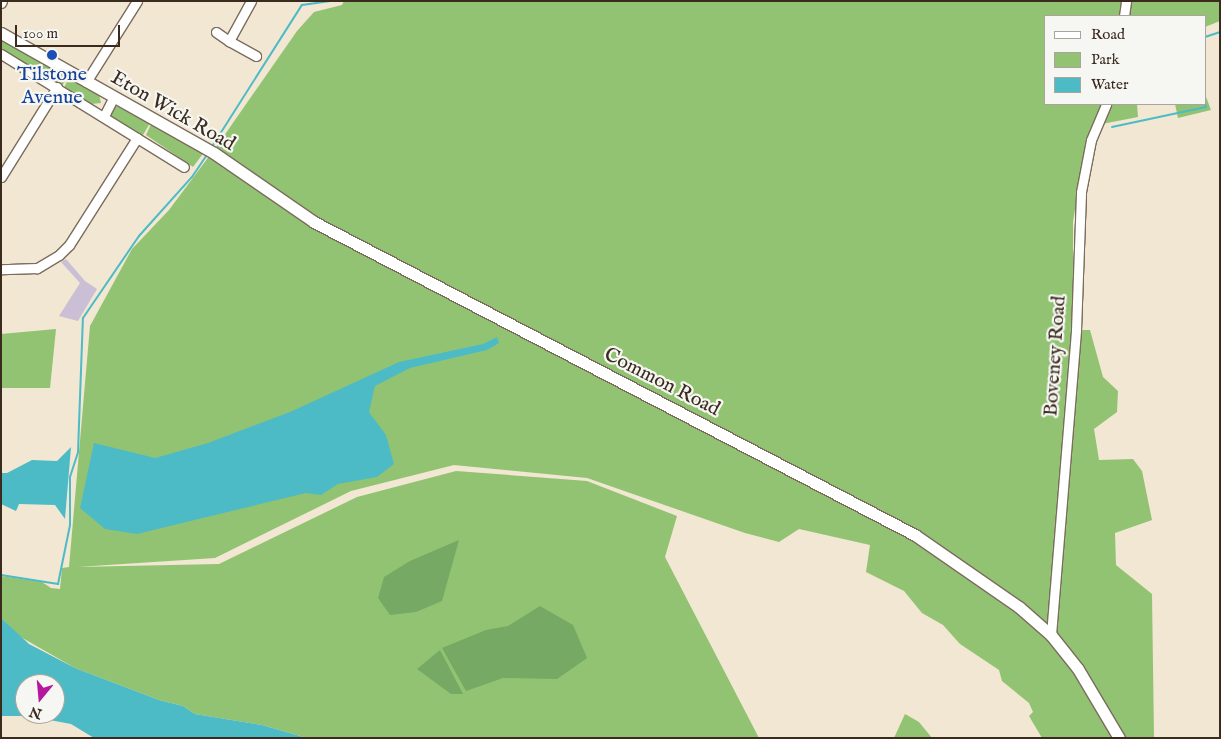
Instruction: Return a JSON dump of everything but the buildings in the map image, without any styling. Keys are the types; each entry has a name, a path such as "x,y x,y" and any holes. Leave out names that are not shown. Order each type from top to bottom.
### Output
{"main road":[{"name":"Eton Wick Road","path":"1,33 113,98 214,153 247,178"},
{"name":"Common Road","path":"247,178 314,222 901,527 1037,622 1078,669 1118,738"}],"street":[{"path":"86,82 137,1"},
{"path":"229,41 252,1"},
{"path":"1124,15 1126,1"},
{"path":"216,32 256,56"},
{"path":"1,54 104,116 135,141 184,166"},
{"path":"1,177 57,87"},
{"path":"104,116 113,98"},
{"name":"Boveney Road","path":"1050,635 1076,330 1081,192 1091,140 1106,105"},
{"path":"1,269 37,268 59,255 69,245 135,141"},
{"path":"1037,622 1051,613"}],"shaded area":[{"path":"66,259 85,281 97,289 78,321 59,316 80,283 61,262"}],"green space":[{"path":"344,1 1220,1 1220,21 1206,27 1206,15 1044,15 1044,105 1137,105 1138,117 1102,124 1094,121 1086,140 1073,222 1073,330 1090,330 1103,377 1118,391 1117,412 1094,429 1099,460 1133,459 1142,471 1152,520 1115,533 1116,565 1152,594 1154,738 1042,738 1029,716 1033,712 1029,703 1002,681 999,670 960,644 943,625 922,613 904,591 866,572 870,545 799,529 779,542 745,533 587,478 454,465 351,491 215,558 77,567 219,564 357,497 456,471 587,481 677,516 665,557 759,738 307,738 262,725 195,714 183,706 159,700 75,668 19,636 1,618 1,576 42,582 51,588 60,589 62,568 69,567 90,326 132,249 169,210 219,143 297,31 314,12 342,5"},
{"path":"1,36 68,77 61,87 1,51"},
{"path":"69,77 99,94 101,103 91,104 64,88"},
{"path":"1206,97 1211,110 1178,118 1175,105 1206,105"},
{"path":"114,105 150,123 143,135 106,114"},
{"path":"151,124 205,151 193,167 146,135"},
{"path":"56,329 50,388 1,388 1,334"},
{"path":"459,540 442,601 416,612 390,615 378,598 384,577 410,561"},
{"path":"540,606 573,625 587,658 557,679 503,678 466,691 442,648 486,630 508,626"},
{"path":"440,650 463,694 451,694 417,669"},
{"path":"905,714 919,722 932,738 894,738"}],"water":[{"path":"497,337 499,343 487,350 410,368 375,386 369,412 386,435 394,464 377,477 338,484 321,495 306,493 137,534 105,529 80,508 94,443 155,458 208,443 290,412 399,362 483,344"},
{"path":"71,447 65,519 55,505 19,504 16,511 1,504 1,473 7,473 32,460 57,461"},
{"path":"1,618 29,644 75,668 159,700 183,706 195,714 262,725 307,738 94,738 71,724 65,723 65,674 15,674 15,716 1,716"}],"waterway":[{"path":"213,145 302,5 329,1"},
{"path":"1206,37 1220,32"},
{"path":"1112,127 1206,107 1206,105"},
{"path":"1,575 58,584 70,525 70,477 78,452 83,318 139,236 192,177 206,156"}],"place":[{"name":"Tilstone Avenue","path":"52,55"}]}
